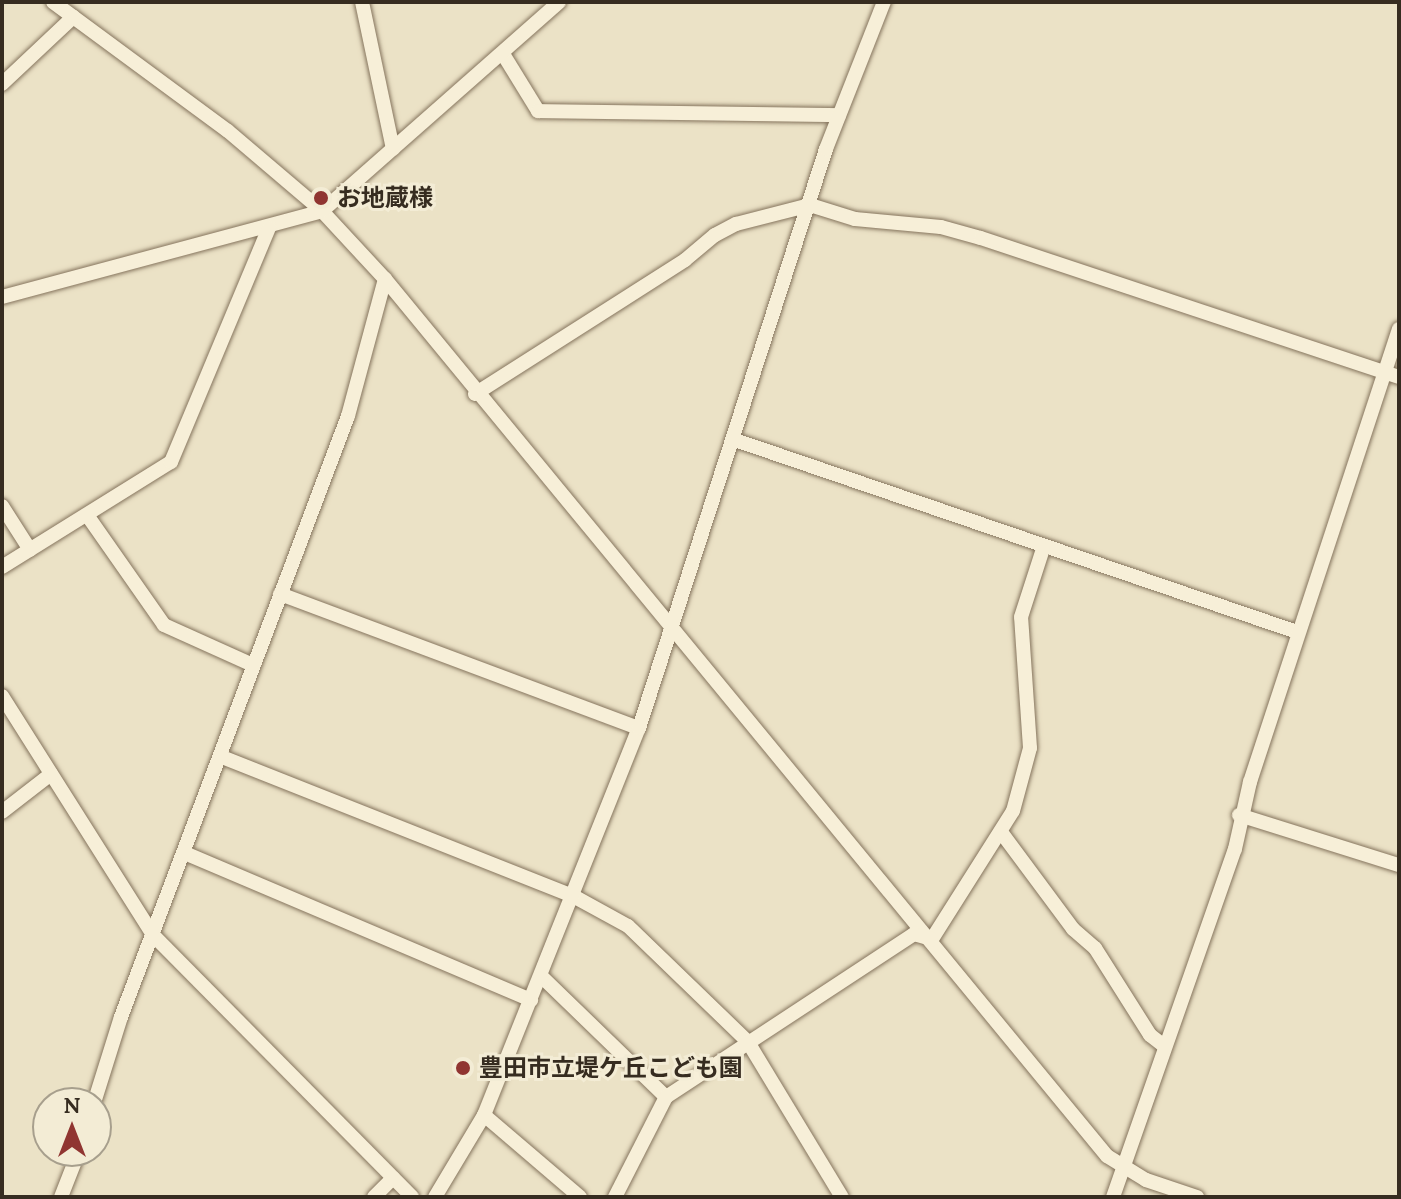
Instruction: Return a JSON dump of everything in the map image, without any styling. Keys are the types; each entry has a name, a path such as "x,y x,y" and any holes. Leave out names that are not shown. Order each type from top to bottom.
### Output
{"street":[{"path":"53,2 246,144 322,211 385,279 475,394 932,939 1107,1156 1123,1169 1197,1197"},
{"path":"362,2 393,149"},
{"path":"2,297 269,228 322,211 559,2"},
{"path":"435,1197 484,1115 575,897 639,728 674,633 839,115 884,2"},
{"path":"2,84 73,17"},
{"path":"503,54 538,111 839,115"},
{"path":"475,394 685,260 715,235 736,224 810,205 855,219 941,227 981,238 1399,377"},
{"path":"2,567 171,462 269,228"},
{"path":"100,1087 187,854 253,665 348,416 385,279"},
{"path":"1113,1197 1235,849 1239,815 1399,329"},
{"path":"735,440 1043,549 1297,632"},
{"path":"2,506 30,550"},
{"path":"87,515 164,625 253,665"},
{"path":"932,939 1013,811 1030,748 1021,617 1043,549"},
{"path":"280,594 639,728"},
{"path":"2,696 154,936 412,1197"},
{"path":"222,757 575,897 628,926 748,1042 842,1197"},
{"path":"2,812 51,774"},
{"path":"1239,815 1399,865"},
{"path":"1001,832 1073,929 1095,948 1150,1035 1164,1046"},
{"path":"187,854 531,1000"},
{"path":"615,1197 666,1097 914,934 932,939"},
{"path":"541,976 666,1097"},
{"path":"484,1115 580,1197"},
{"path":"61,1197 73,1167"},
{"path":"374,1197 393,1178"}],"place":[{"name":"お地蔵様","path":"321,198"},
{"name":"豊田市立堤ケ丘こども園","path":"463,1068"}]}
